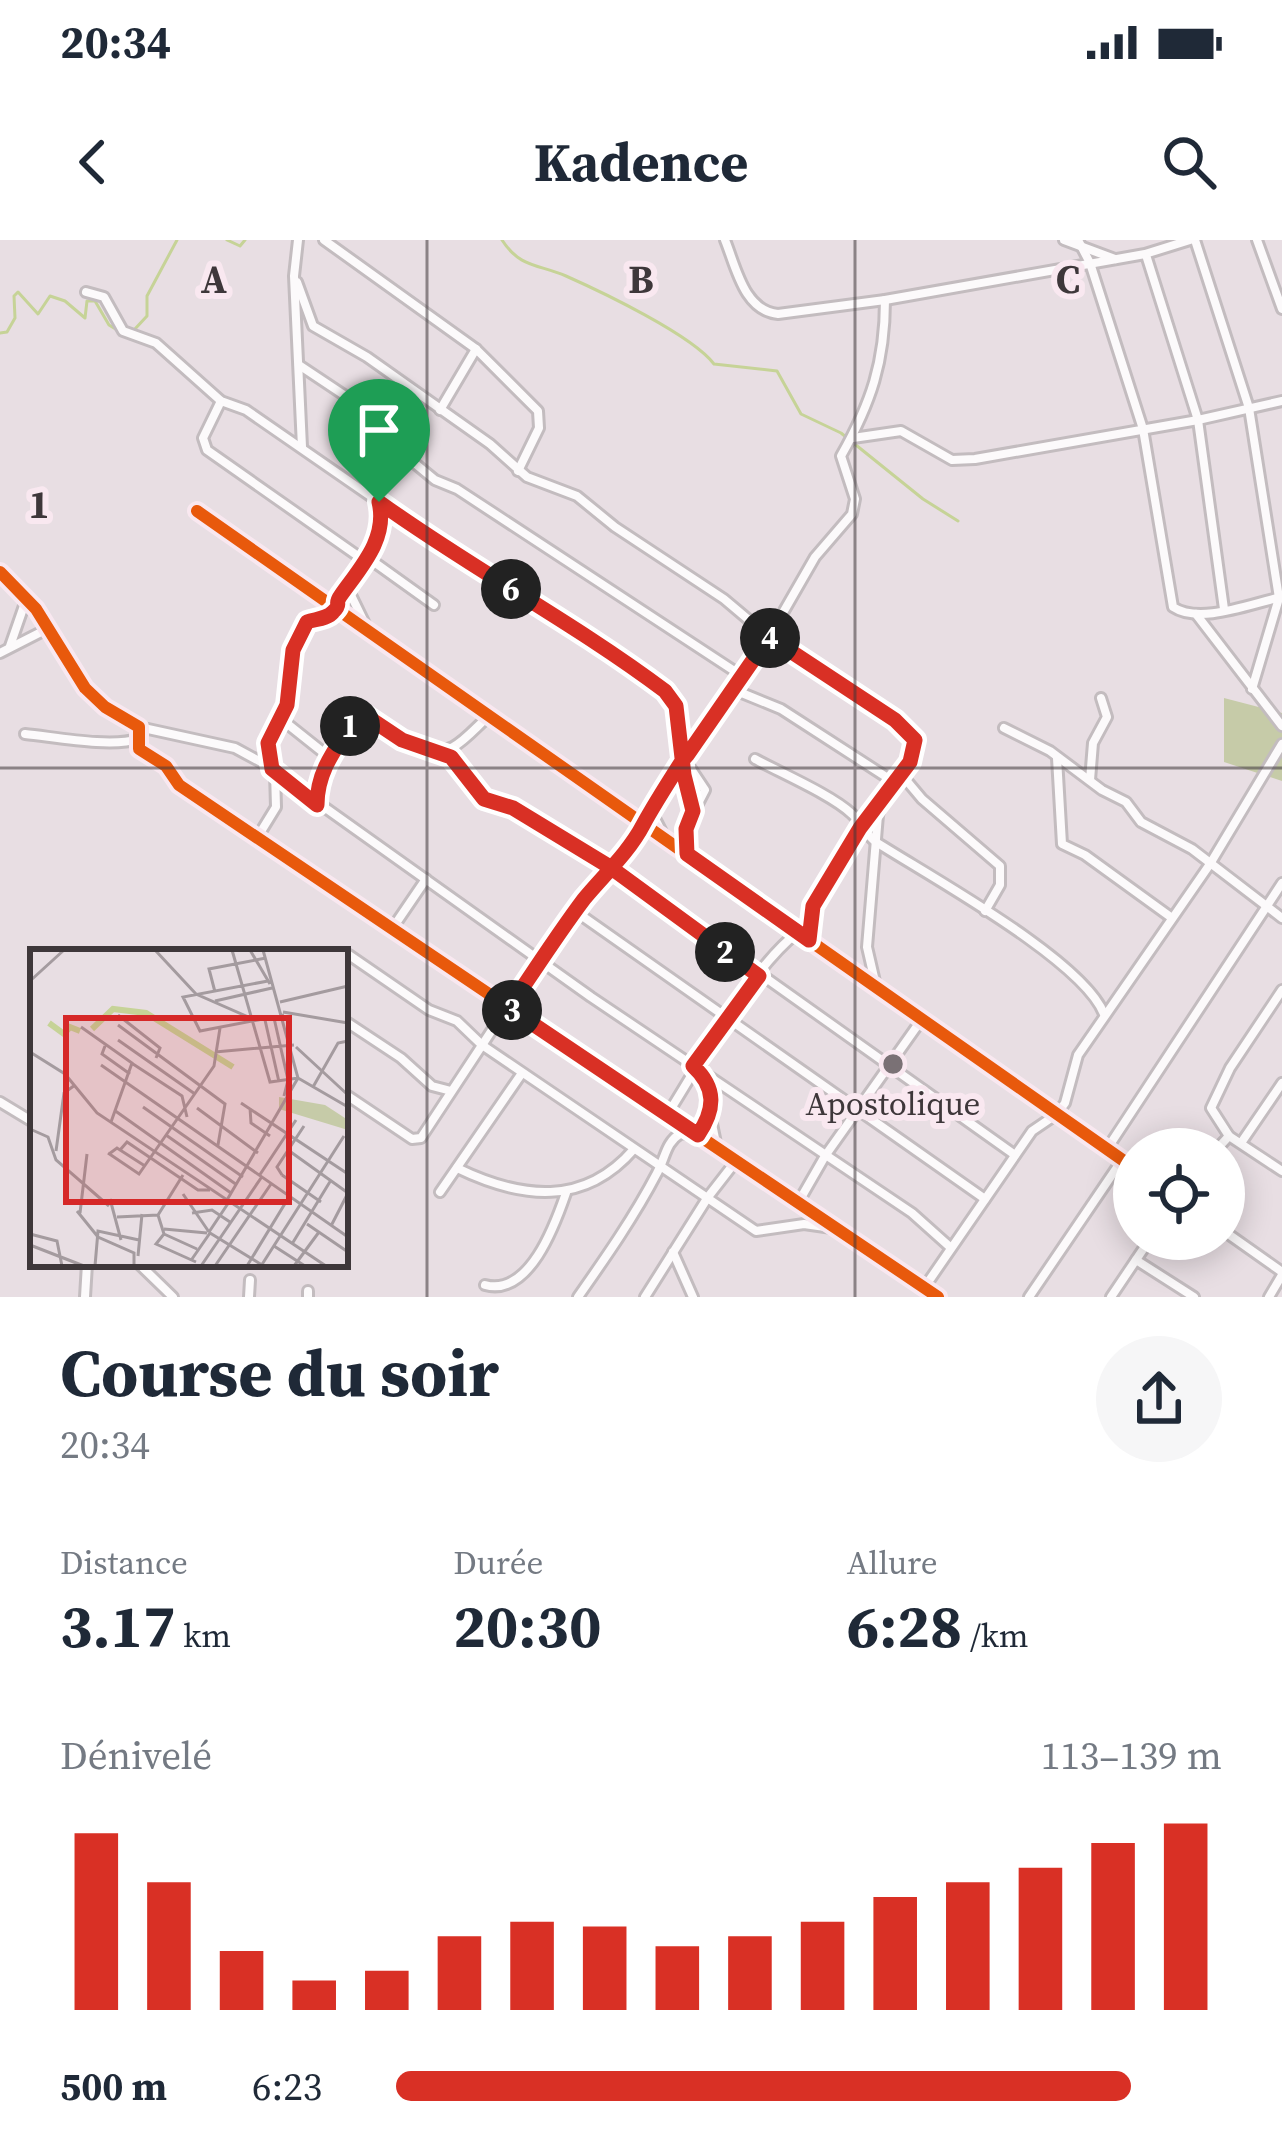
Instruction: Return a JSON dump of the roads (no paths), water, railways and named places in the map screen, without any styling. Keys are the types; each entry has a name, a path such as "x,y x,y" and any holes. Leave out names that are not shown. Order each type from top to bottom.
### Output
{"street":[{"path":"298,240 294,268 314,326 367,357 490,444 518,471 577,496 911,734 916,747 813,906 809,940"},
{"path":"324,240 476,349 541,416 518,471"},
{"path":"724,240 748,298 768,314 885,300 1145,254 1192,240 1249,408 1280,597 1252,688"},
{"path":"1064,240 1080,242 1116,259"},
{"path":"1257,240 1282,309"},
{"path":"1080,242 1143,429 1175,610 1196,614 1280,597"},
{"path":"1145,254 1198,420 1224,609"},
{"path":"297,282 302,447"},
{"path":"86,292 104,297 123,331 156,343 220,401 247,410 449,553 552,613 665,691 676,706 693,811"},
{"path":"348,1096 417,1139 424,1135 540,957 644,824 769,637 814,557 855,507 851,482 841,464 879,367 885,300"},
{"path":"440,410 476,349"},
{"path":"299,365 344,395 367,424 435,480 457,489 742,676"},
{"path":"220,401 203,438 207,450 434,605"},
{"path":"854,438 901,431 961,460 1282,401"},
{"path":"337,609 339,597 366,559 383,521 379,502"},
{"path":"197,511 1113,1153"},
{"path":"0,572 49,628 91,694 139,727 232,747 273,770 696,1068 912,1213 950,1247"},
{"path":"348,590 370,632"},
{"path":"10,647 26,600"},
{"path":"257,838 276,808 268,743 290,693 293,650 302,627 337,609"},
{"path":"1196,614 1282,726"},
{"path":"0,653 49,628"},
{"path":"732,689 781,710 897,778 1000,866 1000,885 985,911"},
{"path":"1090,780 1091,749 1107,717 1101,698"},
{"path":"317,805 319,779 356,717 362,715 402,740 439,750 454,760 484,799 513,808 610,867 1015,1155"},
{"path":"439,750 452,747 489,716"},
{"path":"280,718 329,757"},
{"path":"139,727 142,753 166,766 179,785 938,1297"},
{"path":"1004,728 1133,807 1141,822 1210,864 1282,918"},
{"path":"25,734 116,744 138,739"},
{"path":"924,1288 1032,1132 1057,1114 1068,1095 1078,1055 1210,864 1282,744"},
{"path":"1057,758 1062,844 1085,854 1172,918"},
{"path":"755,759 852,814 877,842 985,911 1094,991 1105,1016"},
{"path":"683,760 704,785 686,829 687,854"},
{"path":"876,987 867,947 880,804"},
{"path":"650,809 665,839"},
{"path":"392,929 426,879"},
{"path":"1107,1149 1282,884"},
{"path":"575,911 985,1199"},
{"path":"667,1114 759,976 798,932"},
{"path":"348,955 429,1010 457,1021 482,1045 756,1231 804,1224 837,1229"},
{"path":"1223,1128 1213,1113 1213,1101 1230,1068 1280,998"},
{"path":"798,1203 825,1156 922,1019"},
{"path":"348,1023 401,1058 432,1086 451,1091"},
{"path":"696,1068 708,1082 713,1103 698,1135"},
{"path":"440,1192 522,1073"},
{"path":"1245,1136 1282,1083"},
{"path":"0,1102 30,1120"},
{"path":"710,1117 717,1148"},
{"path":"578,1297 621,1236 661,1166 667,1145 677,1134 698,1135"},
{"path":"1245,1146 1282,1171"},
{"path":"457,1168 517,1189 566,1192 605,1176 634,1149"},
{"path":"645,1297 736,1161"},
{"path":"1029,1297 1113,1175"},
{"path":"974,1191 991,1190"},
{"path":"485,1286 497,1291 522,1281 556,1222 566,1192"},
{"path":"804,1224 817,1216"},
{"path":"1245,1246 1282,1273 1269,1297"},
{"path":"674,1252 693,1297"},
{"path":"1112,1297 1136,1260 1194,1297"},
{"path":"85,1297 87,1267"},
{"path":"142,1267 173,1297"},
{"path":"249,1297 250,1280"}],"waterway":[{"path":"134,330 147,316 147,296 177,240"},
{"path":"227,240 240,246 245,240"},
{"path":"502,240 523,261 623,303 667,328 714,364 777,371 801,414 841,433 958,521"},
{"path":"0,333 7,332 15,318 18,292 38,314 50,296 65,301 85,318 87,301 95,301 109,325 127,336"}],"place":[{"name":"Apostolique","path":"893,1064"}]}
